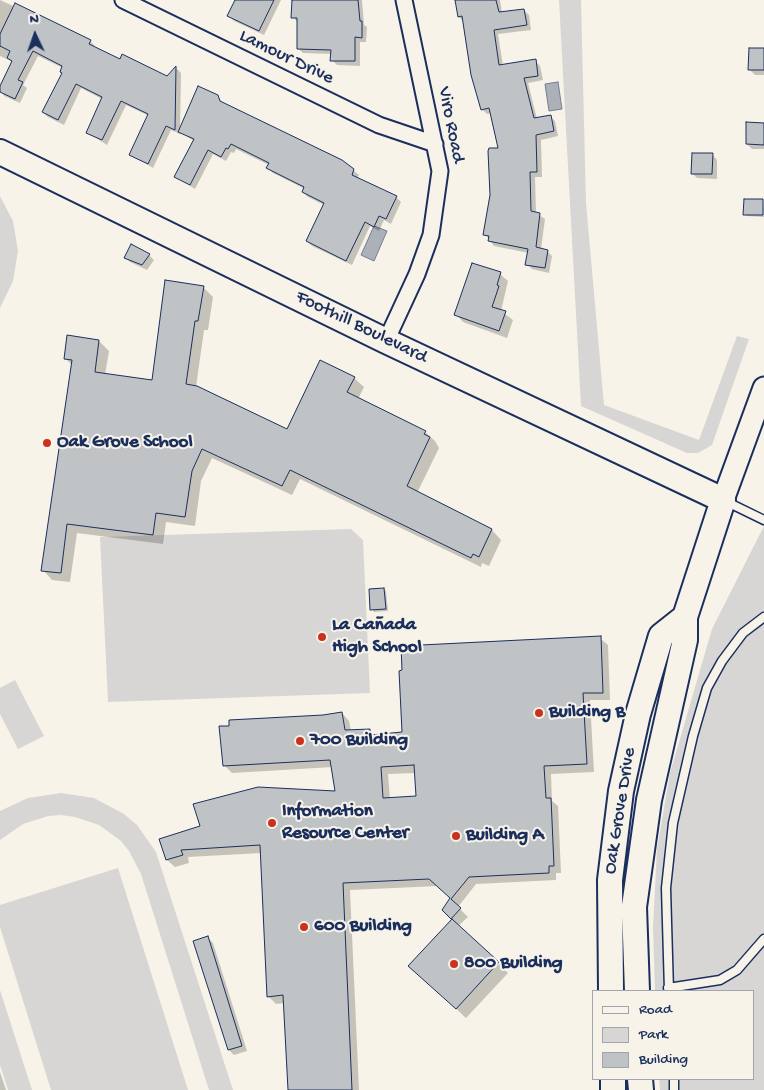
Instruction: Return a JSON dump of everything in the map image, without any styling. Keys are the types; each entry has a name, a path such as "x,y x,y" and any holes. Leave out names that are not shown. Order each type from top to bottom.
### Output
{"main road":[{"name":"Foothill Boulevard","path":"0,152 386,341 723,500"},
{"name":"Oak Grove Drive","path":"637,990 634,907 649,800 686,640 685,617 723,500"},
{"name":"Oak Grove Drive","path":"611,990 610,880 622,790 638,714 661,636 685,617"}],"street":[{"name":"Lamour Drive","path":"123,0 378,125 435,144"},
{"name":"Viro Road","path":"386,341 431,236 440,171 404,0"},
{"name":"Oak Grove Drive","path":"723,500 764,388"}],"lane":[{"path":"723,500 764,520"},
{"path":"764,617 743,633 722,661 708,688 693,736 673,823 667,879 668,990 720,980 736,970 764,940"}],"green space":[{"path":"559,0 581,0 586,203 604,405 699,440 737,336 749,339 712,445 698,453 687,453 581,406"},
{"path":"0,196 13,221 18,251 13,281 0,308"},
{"path":"764,526 764,1090 660,1090 659,1080 754,1080 754,990 655,990 653,927 657,849 670,773 712,629"},
{"path":"351,529 363,540 370,693 108,702 100,537"},
{"path":"15,680 44,736 18,749 0,714 0,688"},
{"path":"61,793 94,798 124,814 137,825 156,852 233,1090 209,1090 141,874 129,851 121,841 99,825 75,817 61,815 48,816 23,824 0,840 0,811 28,798"},
{"path":"118,868 188,1090 51,1090 0,927 0,905"},
{"path":"0,990 32,1090 8,1090 0,1065"}],"shaded area":[{"path":"558,82 562,109 549,111 545,84"},
{"path":"374,226 387,231 374,261 361,255"}],"building":[{"path":"235,0 274,0 259,31 227,16"},
{"path":"292,0 358,0 360,21 362,21 362,38 355,37 355,61 330,61 331,50 297,49 297,18 291,18"},
{"path":"455,0 496,0 499,12 524,9 527,25 494,30 499,65 536,59 538,76 524,78 534,118 551,115 554,131 536,135 537,172 530,172 531,211 540,213 536,247 548,250 545,268 525,265 528,249 488,241 489,236 483,235 490,195 488,151 489,148 498,148 489,108 481,110 471,75 462,16 458,17"},
{"path":"15,3 91,40 89,44 120,59 122,54 167,76 176,66 175,130 166,126 148,164 129,155 148,114 121,101 102,140 86,133 102,97 76,84 58,120 42,112 62,73 60,72 62,66 33,51 18,80 23,82 15,99 0,92 0,86 12,61 7,58 10,51 0,46 0,34"},
{"path":"749,48 764,48 764,70 748,70"},
{"path":"198,86 218,95 220,101 342,160 354,169 352,175 397,196 386,219 379,216 374,227 365,222 346,261 306,241 324,203 302,192 304,187 266,168 269,163 231,144 228,149 226,148 221,157 208,150 190,185 174,177 194,139 178,132"},
{"path":"746,122 764,123 764,145 746,144"},
{"path":"692,153 713,153 712,174 691,174"},
{"path":"744,199 763,199 763,215 743,215"},
{"path":"131,244 150,254 142,265 124,258"},
{"path":"472,263 501,272 497,285 499,286 492,307 506,311 499,331 454,315"},
{"path":"165,280 204,286 198,321 195,321 186,384 197,386 287,429 320,360 355,377 347,392 426,431 424,434 430,437 407,486 492,529 479,557 473,554 471,558 290,470 282,486 202,449 192,471 185,517 156,513 153,535 67,524 61,573 41,571 72,360 64,359 67,335 99,340 95,372 152,380"},
{"path":"384,588 386,609 370,610 369,589"},
{"path":"601,636 603,693 583,693 587,764 544,766 546,798 551,798 554,866 549,866 549,873 469,877 451,899 461,908 451,919 442,910 450,898 429,879 343,883 352,1090 288,1090 283,995 267,997 260,845 181,850 183,855 166,860 159,839 200,826 193,804 258,787 335,791 330,760 223,766 219,726 229,726 229,720 323,715 342,712 345,730 370,729 371,735 402,732 399,671 402,670 401,646","holes":["414,765 416,796 383,798 381,767"]},
{"name":"800 Building","path":"452,919 499,962 456,1009 408,966"},
{"path":"208,936 242,1046 228,1050 193,941"}],"place":[{"name":"Oak Grove School","path":"47,443"},
{"name":"La Cañada High School","path":"322,637"},
{"name":"Building B","path":"539,713"},
{"name":"700 Building","path":"300,741"},
{"name":"Information Resource Center","path":"272,823"},
{"name":"Building A","path":"456,836"},
{"name":"600 Building","path":"304,927"},
{"name":"800 Building","path":"454,964"}]}
